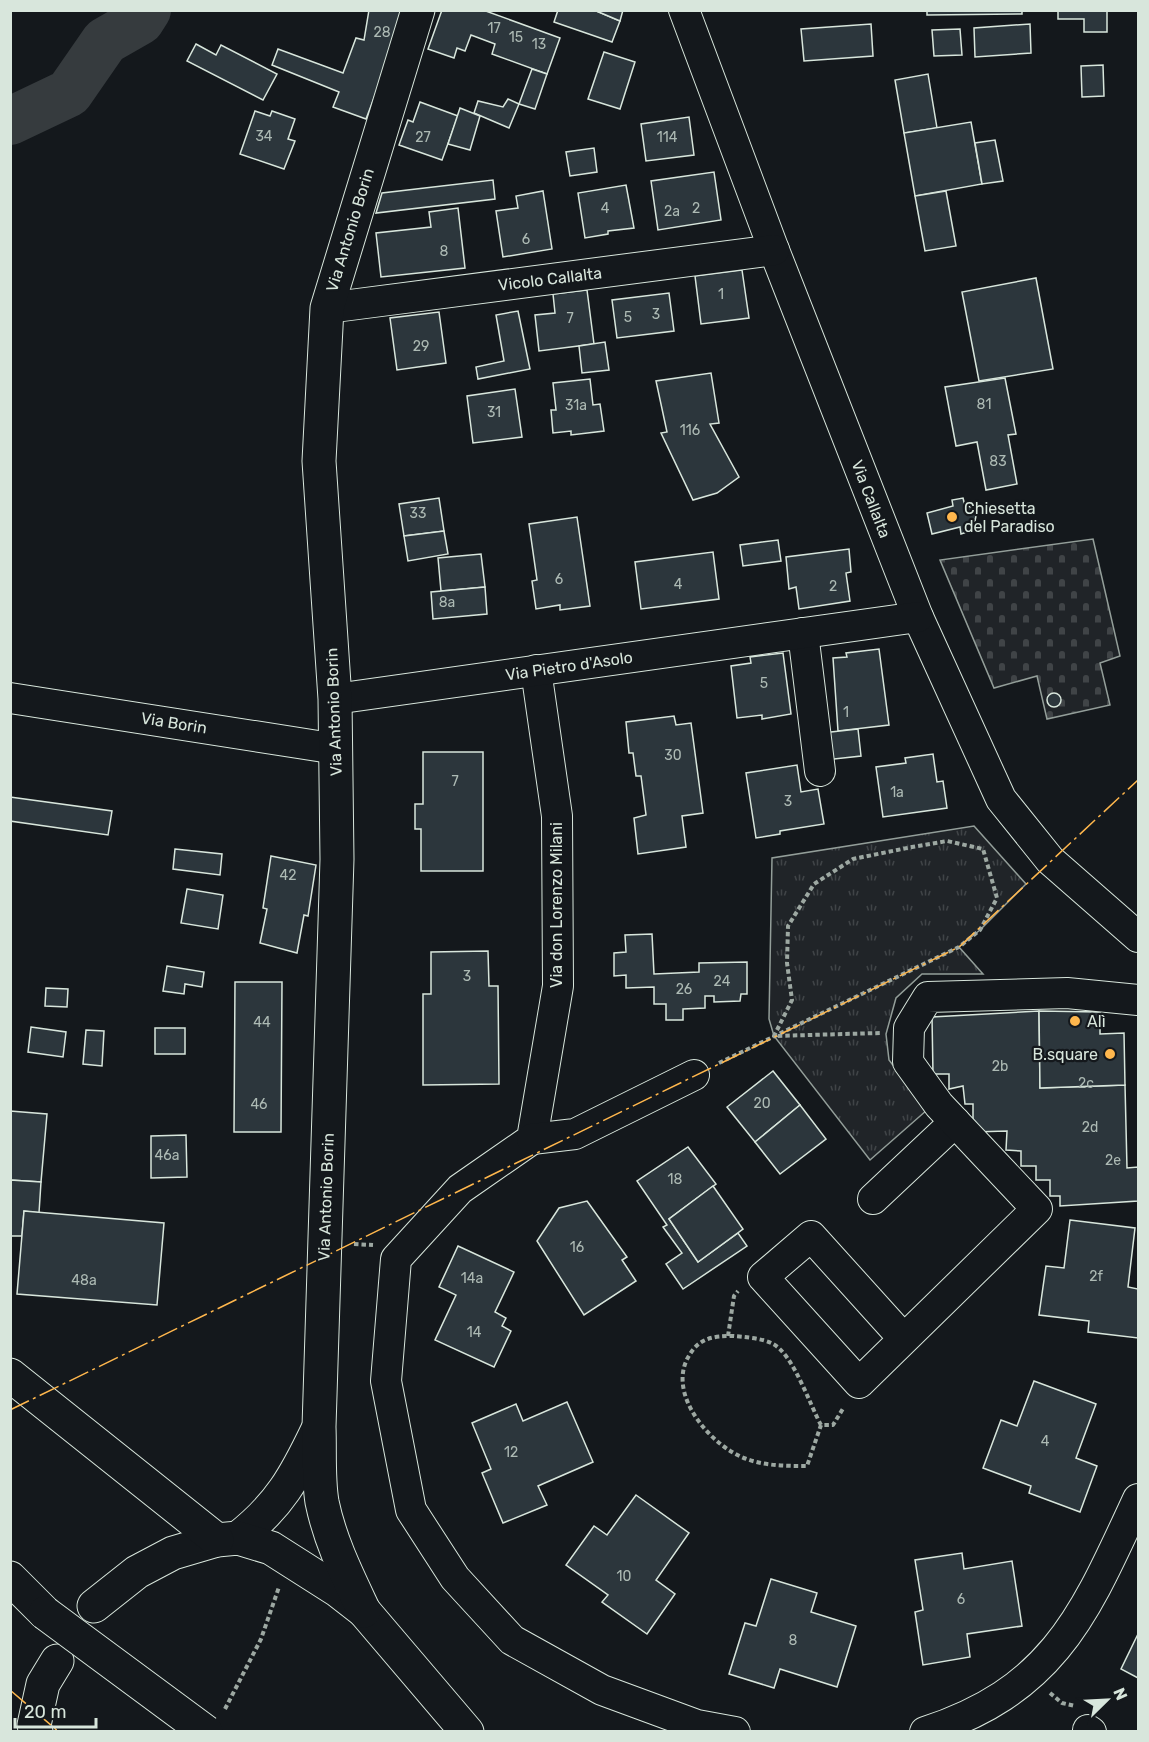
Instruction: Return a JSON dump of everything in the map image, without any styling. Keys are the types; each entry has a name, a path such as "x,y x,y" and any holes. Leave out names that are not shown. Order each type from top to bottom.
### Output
{"main road":[{"name":"Via Antonio Borin","path":"364,1611 330,1535 322,1500 319,1427 337,859 337,749 319,461 327,308 418,10"},
{"path":"10,1375 228,1539 271,1548 364,1611 467,1731"},
{"name":"Via Antonio Borin","path":"228,1539 262,1520 282,1496 319,1427"},
{"path":"94,1606 137,1572 173,1553 228,1539"},
{"path":"10,1578 45,1613"},
{"path":"10,1596 45,1613 215,1721"},
{"path":"36,1731 34,1725 43,1684 57,1662"}],"street":[{"name":"Via Callalta","path":"684,10 774,250 918,617 1001,799 1050,860 1138,937"},
{"name":"Vicolo Callalta","path":"327,308 774,250"},
{"name":"Via Pietro d'Asolo","path":"335,699 918,617"},
{"path":"803,633 820,771"},
{"name":"Via don Lorenzo Milani","path":"532,1139 558,986 557,816 536,670"},
{"name":"Via Borin","path":"10,698 337,749"},
{"path":"904,1339 811,1236 763,1277 859,1383 1037,1209 939,1105 908,1062 909,1028 928,997 1067,993 1138,1000"},
{"path":"694,1075 575,1134 532,1139 460,1189 396,1259 386,1381 411,1510 455,1578 512,1640 602,1690 697,1725 735,1731"},
{"path":"873,1200 955,1122"},
{"path":"925,1731 956,1722 993,1703 1032,1676 1067,1635 1097,1588 1138,1499"}],"path":[{"path":"694,1075 959,947 980,930 997,898 983,849 947,841 853,859 814,884 788,926 787,963 792,1000 774,1036"},
{"path":"774,1036 881,1033 909,1038"},
{"path":"325,1243 407,1247"},
{"path":"729,1336 734,1296 749,1282 763,1277"},
{"path":"719,1336 774,1344 798,1375 821,1425 807,1466 769,1466 732,1453 708,1432 692,1412 681,1386 683,1365 697,1343 719,1336"},
{"path":"821,1425 833,1425 859,1383"},
{"path":"215,1721 261,1639 287,1558"},
{"path":"1032,1676 1062,1703 1082,1708 1090,1731"}],"green space":[{"path":"1093,539 1120,656 1100,663 1110,705 1047,719 1037,676 994,688 940,560"},
{"path":"974,826 1026,884 980,930 959,947 983,974 922,974 896,998 886,1034 889,1060 927,1110 870,1160 774,1036 769,1019 772,858"}],"building":[{"path":"369,10 403,10 392,51 366,119 333,107 339,92 272,65 278,49 343,73 356,38 364,40"},
{"path":"442,10 483,10 560,38 547,74 492,54 495,44 471,35 465,51 457,48 454,58 428,49"},
{"path":"558,10 594,10 620,21 612,42 554,22"},
{"path":"594,10 623,10 620,21"},
{"path":"927,10 1022,10 1022,14 927,15"},
{"path":"1058,10 1107,10 1107,32 1084,32 1084,19 1058,19"},
{"path":"871,24 873,56 804,61 801,29"},
{"path":"1030,24 1031,53 975,57 974,28"},
{"path":"960,29 962,55 934,56 932,30"},
{"path":"196,44 216,55 221,45 277,74 263,100 187,61"},
{"path":"604,52 635,62 620,109 588,99"},
{"path":"1103,65 1104,96 1082,97 1081,66"},
{"path":"532,69 547,74 535,109 519,104"},
{"path":"928,74 937,128 904,133 895,80"},
{"path":"508,99 519,104 509,128 474,113 478,101 503,107"},
{"path":"420,102 458,116 442,160 399,145 408,120 413,122"},
{"path":"460,108 480,116 470,150 448,144"},
{"path":"255,111 270,116 272,111 295,119 288,139 295,141 284,169 240,154"},
{"path":"689,117 694,155 646,161 641,124"},
{"path":"971,122 982,184 915,196 904,133"},
{"path":"995,140 1003,181 982,184 975,143"},
{"path":"594,148 597,172 570,176 566,152"},
{"path":"714,172 721,220 658,230 651,181"},
{"path":"493,180 495,199 376,213 382,193"},
{"path":"626,185 634,228 608,231 608,234 585,238 578,193"},
{"path":"543,191 552,249 503,257 496,211 518,208 516,196"},
{"path":"946,191 956,246 925,251 915,196"},
{"path":"458,208 465,268 381,277 376,233 431,227 429,212"},
{"path":"742,270 749,318 701,324 695,276"},
{"path":"1036,278 1053,369 979,381 962,292"},
{"path":"587,290 594,344 539,351 535,315 555,313 553,294"},
{"path":"669,293 674,331 617,338 612,300"},
{"path":"518,311 530,369 478,379 476,367 504,361 496,315"},
{"path":"439,312 446,363 397,370 390,318"},
{"path":"605,342 609,370 582,373 579,346"},
{"path":"711,373 719,423 710,424 739,477 717,493 693,500 661,433 667,432 656,381"},
{"path":"1005,378 1016,434 1008,435 1017,484 986,490 977,442 956,446 945,387"},
{"path":"590,379 593,405 600,404 604,431 571,435 571,431 553,433 551,410 556,410 553,383"},
{"path":"515,389 522,437 473,443 467,396"},
{"path":"439,498 444,531 404,536 399,504"},
{"name":"Chiesetta del Paradiso","path":"963,498 965,506 977,511 975,521 968,524 970,531 961,534 960,527 932,534 927,513 953,506 952,500"},
{"path":"577,517 590,606 560,610 560,605 536,609 532,581 537,580 529,524"},
{"path":"444,531 448,554 408,561 404,536"},
{"path":"778,540 781,561 743,566 740,545"},
{"path":"849,549 851,572 846,573 850,601 799,609 796,587 789,589 786,557"},
{"path":"713,552 719,599 641,609 635,562"},
{"path":"481,554 485,587 441,591 438,558"},
{"path":"485,587 487,614 433,619 431,592"},
{"path":"879,649 889,725 838,731 833,658 847,657 846,653"},
{"path":"783,653 791,714 762,719 762,715 737,718 731,666 751,663 750,657"},
{"path":"1051,693 1057,693 1061,700 1057,707 1051,707 1047,703 1047,697"},
{"path":"674,716 676,725 691,723 703,813 682,816 686,847 638,854 634,818 646,815 641,776 636,776 633,753 629,753 626,722"},
{"path":"858,729 861,756 825,760 822,733"},
{"path":"423,752 483,752 483,871 421,871 421,829 415,829 415,804 423,804"},
{"path":"933,754 937,782 943,781 947,808 883,817 876,767 906,763 905,758"},
{"path":"797,765 801,792 818,789 824,824 780,831 780,834 756,838 746,773"},
{"path":"10,797 112,811 108,835 10,821"},
{"path":"175,849 222,854 220,875 173,869"},
{"path":"271,856 316,865 308,916 304,915 297,953 260,943 267,909 263,908"},
{"path":"187,889 223,895 218,929 181,923"},
{"path":"652,934 654,974 699,972 699,963 747,962 747,994 741,994 740,1001 714,1002 714,996 705,996 705,1008 683,1009 683,1020 666,1020 666,1004 654,1004 654,987 626,988 626,975 614,976 614,953 626,952 625,935"},
{"path":"488,951 489,986 498,986 499,1084 423,1085 423,994 431,994 431,952"},
{"path":"167,966 204,972 202,987 185,984 184,994 163,991"},
{"path":"235,982 282,982 281,1132 234,1132"},
{"path":"46,988 68,989 67,1007 45,1006"},
{"path":"1039,1011 1040,1088 1125,1085 1127,1168 1138,1167 1138,1201 1060,1206 1060,1196 1050,1196 1050,1180 1036,1180 1036,1166 1021,1166 1021,1151 1006,1150 1007,1131 973,1132 973,1104 965,1104 963,1086 949,1089 949,1074 933,1074 932,1017"},
{"path":"1039,1011 1100,1012 1100,1034 1124,1033 1125,1085 1040,1088"},
{"path":"31,1027 66,1032 63,1057 28,1052"},
{"path":"155,1028 185,1028 185,1054 155,1054"},
{"path":"86,1030 104,1031 102,1066 83,1064"},
{"path":"773,1071 800,1105 755,1142 727,1107"},
{"path":"800,1105 826,1139 780,1174 755,1142"},
{"path":"10,1111 47,1114 41,1182 10,1180"},
{"path":"186,1135 187,1177 151,1178 151,1136"},
{"path":"688,1147 716,1184 669,1219 698,1262 738,1233 747,1246 683,1289 666,1264 682,1253 663,1227 667,1225 637,1181"},
{"path":"10,1180 41,1182 39,1213 24,1211 22,1236 10,1236"},
{"path":"713,1186 743,1229 698,1262 669,1219"},
{"path":"587,1201 627,1257 622,1260 636,1281 584,1315 537,1241 559,1208"},
{"path":"24,1211 164,1223 157,1305 17,1294"},
{"path":"1070,1220 1135,1228 1128,1287 1138,1289 1138,1338 1088,1332 1089,1321 1039,1315 1046,1266 1064,1268"},
{"path":"458,1246 514,1272 495,1312 506,1318 502,1326 511,1331 494,1367 435,1340 456,1295 439,1287"},
{"path":"1034,1381 1096,1404 1076,1458 1097,1466 1080,1512 1029,1493 1031,1486 983,1468 1001,1420 1017,1426"},
{"path":"567,1402 593,1462 538,1486 547,1505 503,1523 482,1473 491,1469 472,1423 516,1404 523,1421"},
{"path":"636,1495 689,1533 656,1580 675,1594 647,1634 602,1602 608,1595 566,1565 594,1526 607,1535"},
{"path":"962,1553 964,1569 1012,1561 1022,1626 967,1634 970,1657 923,1665 915,1612 923,1610 915,1560"},
{"path":"771,1579 817,1593 811,1612 856,1626 837,1687 780,1669 774,1688 729,1674 745,1623 756,1626"},
{"path":"1138,1634 1138,1678 1121,1669"}],"waterway":[{"path":"10,121 69,93 105,41 140,21 147,10"}],"power":[{"path":"10,1410 959,947 1138,780"},
{"path":"10,1690 59,1732"}],"place":[{"name":"Chiesetta del Paradiso","path":"952,517"},
{"name":"Alì","path":"1075,1021"},
{"name":"B.square","path":"1110,1054"}]}
